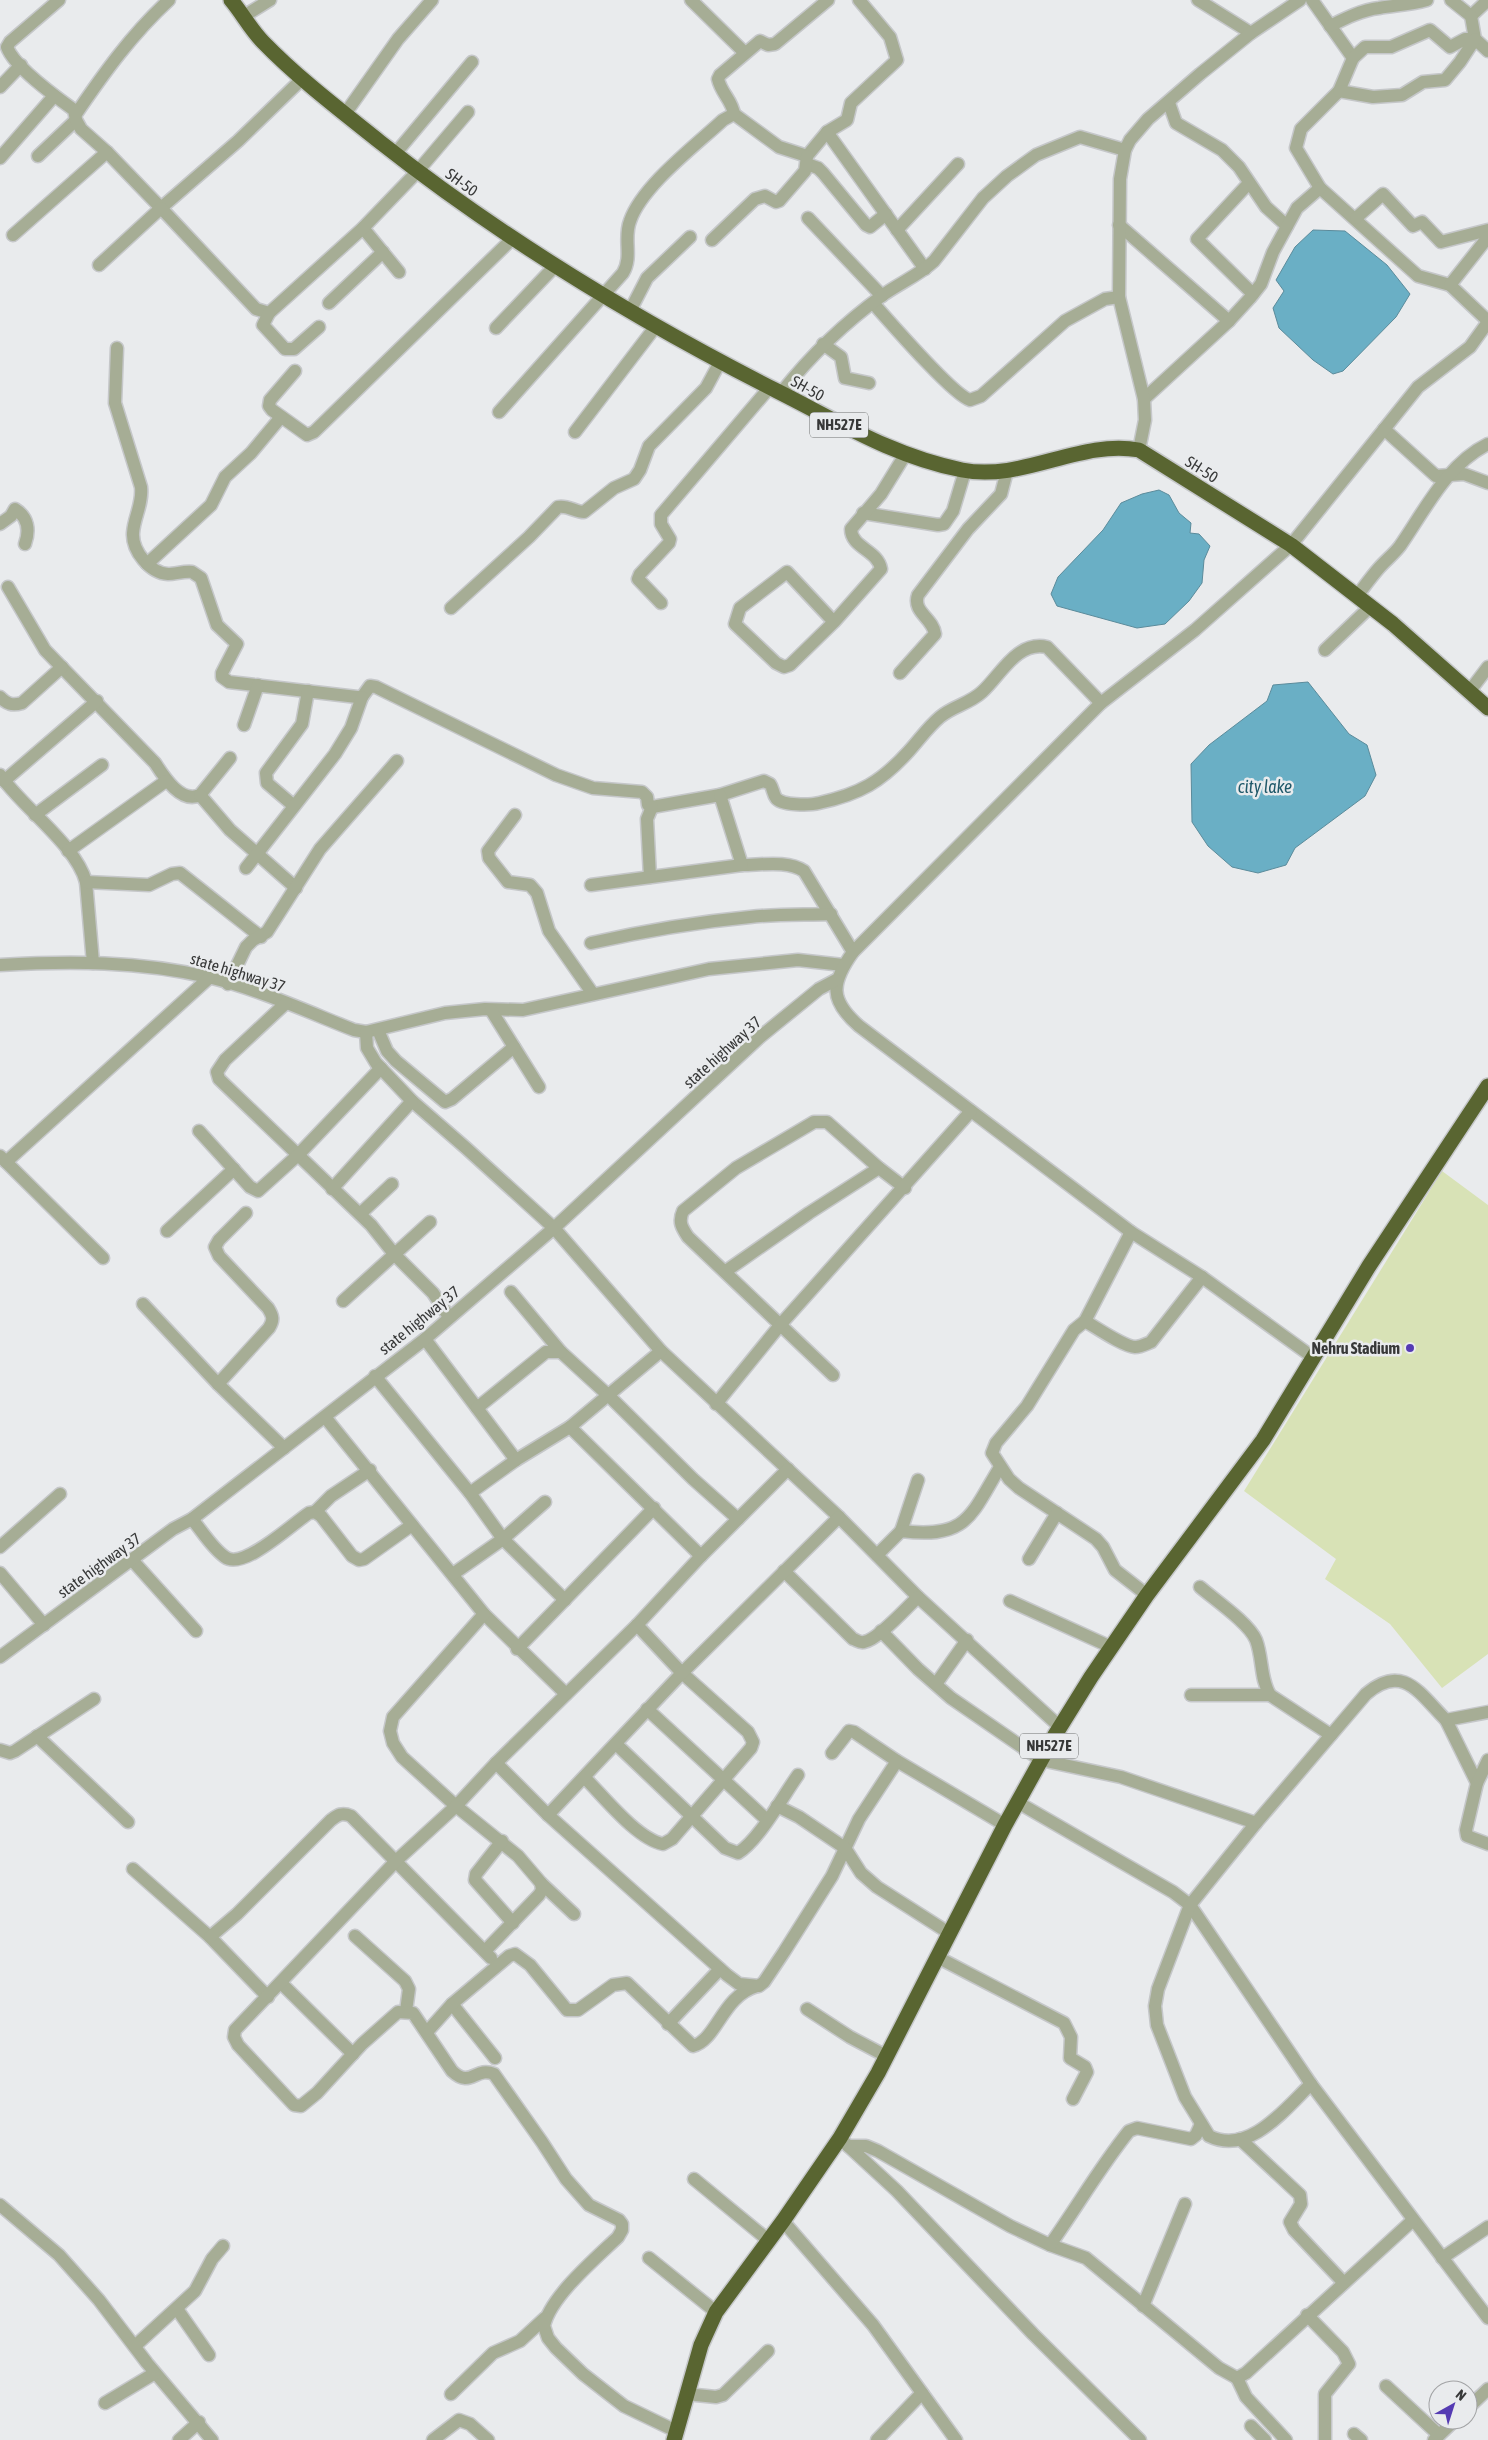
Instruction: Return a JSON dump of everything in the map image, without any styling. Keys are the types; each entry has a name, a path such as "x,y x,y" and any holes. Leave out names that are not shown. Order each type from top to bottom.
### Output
{"highway":[{"name":"SH-50","path":"230,0 260,39 302,79 417,172 512,239 656,326 846,429 905,455 965,471 1006,470 1035,466 1104,448 1120,447 1140,450 1291,545 1371,606 1488,708"},
{"name":"NH527E","path":"675,2435 701,2345 716,2312 768,2240 844,2142 1005,1825 1060,1727 1146,1595 1262,1440 1369,1266 1488,1086"}],"street":[{"path":"59,0 10,42 7,47 10,56 54,96 74,110 81,129 107,152 162,208 256,309 269,313"},
{"path":"38,156 76,117 114,59 143,23 169,0"},
{"path":"244,16 269,0"},
{"path":"344,114 398,39 432,0"},
{"path":"691,0 744,52"},
{"path":"828,0 775,44 768,45 760,41 744,52 718,80 732,102 734,114 779,148 807,160 824,173 866,225 870,227 886,214"},
{"path":"712,240 760,196 765,196 776,202 779,201 802,175 807,160 827,132 847,120 851,103 897,60 890,36 859,0"},
{"path":"1198,0 1251,33"},
{"path":"1140,450 1144,425 1144,399 1119,297 1120,179 1125,150 1136,132 1200,74 1251,33 1300,0"},
{"path":"1312,0 1353,58"},
{"path":"1330,26 1360,12 1381,7 1406,6 1427,0"},
{"path":"1451,0 1470,16 1475,39 1488,51"},
{"path":"1470,16 1488,0"},
{"path":"1314,1358 1202,1277 1131,1232 849,1017 841,1007 836,993 836,980 843,965 853,952 1101,703 1195,630 1291,545 1418,387 1470,347 1488,322 1450,285 1418,276 1356,218 1320,188 1296,148 1301,129 1339,91 1353,58 1365,47 1391,47 1430,30 1450,47 1465,39 1475,39"},
{"path":"1339,91 1373,97 1402,95 1423,82 1445,80 1475,39"},
{"path":"395,154 472,62"},
{"path":"0,87 21,65"},
{"path":"99,264 238,140 302,79"},
{"path":"0,158 54,96"},
{"path":"1169,103 1176,123 1222,150 1239,166 1266,207 1287,226"},
{"path":"319,327 294,349 289,350 285,349 264,324 269,313 363,228 417,172 468,112"},
{"path":"498,412 605,295 627,266 629,258 629,223 652,186 723,120 734,114"},
{"path":"827,132 925,269"},
{"path":"661,603 638,579 640,574 669,544 670,539 661,524 661,515 776,390 823,344 878,300 925,269 934,261 983,198 1007,176 1036,155 1080,137 1125,150"},
{"path":"13,235 107,152"},
{"path":"897,230 958,164"},
{"path":"1249,183 1197,239 1253,294"},
{"path":"1144,399 1229,321 1253,294 1261,284 1273,252 1297,208 1320,188"},
{"path":"1356,218 1382,194 1413,226 1422,222 1441,242 1488,230"},
{"path":"808,218 878,300 910,344 958,392 970,400 981,396 1065,321 1105,299 1119,297"},
{"path":"1119,225 1229,321"},
{"path":"363,228 399,272"},
{"path":"630,311 647,278 690,237"},
{"path":"1450,285 1488,237"},
{"path":"295,371 270,400 270,406 272,410 301,433 308,435 314,432 512,239"},
{"path":"329,303 383,252"},
{"path":"496,328 556,265"},
{"path":"576,432 656,326"},
{"path":"823,344 841,357 845,378 868,384"},
{"path":"117,348 115,403 129,444 142,493 133,536 138,550 147,564 159,572 169,574 192,572 200,578 217,625 237,644 224,668 222,677 228,682 362,697"},
{"path":"451,608 529,537 558,507 564,506 578,512 584,512 614,488 634,479 640,470 649,446 706,388 720,362"},
{"path":"147,564 211,505 225,477 251,453 281,417"},
{"path":"1384,429 1436,476 1464,474 1488,483"},
{"path":"1357,596 1379,568 1400,547 1417,519 1450,475 1479,448 1488,444"},
{"path":"834,622 787,572 740,608 735,624 776,664 784,667 790,665 834,622 882,569 876,557 854,540 851,534 853,524 881,494 905,455"},
{"path":"900,673 932,640 935,634 935,629 918,608 916,601 918,595 968,529 1000,494 1006,470"},
{"path":"863,514 938,525 944,524 953,512 965,471"},
{"path":"0,524 10,516 15,508 24,515 28,535 25,544"},
{"path":"8,587 45,650 97,701 155,763 166,781 187,797 194,798 200,795 230,758"},
{"path":"1325,650 1371,606"},
{"path":"652,807 720,795 764,781 770,784 775,798 780,802 806,806 856,793 873,785 902,759 947,710 971,702 1017,654 1030,646 1039,645 1046,647 1101,703"},
{"path":"0,697 6,704 22,703 62,667"},
{"path":"1469,692 1488,668"},
{"path":"244,725 258,685"},
{"path":"246,868 345,740 362,697 370,686 376,687 556,775 593,788 642,792 647,797 648,805 652,807"},
{"path":"294,806 267,782 265,777 302,724 308,691"},
{"path":"93,963 86,882 83,872 68,851 2,778 97,701"},
{"path":"228,984 246,947 252,940 261,937 267,932 320,849 397,761"},
{"path":"35,815 102,765"},
{"path":"68,851 166,781"},
{"path":"200,795 230,830 256,855 296,888"},
{"path":"720,795 742,865"},
{"path":"650,877 648,820 652,807"},
{"path":"515,815 488,851 489,858 508,882 530,885 537,893 549,931 593,994"},
{"path":"591,885 742,865 798,866 810,879 853,952"},
{"path":"86,882 148,885 172,874 180,873 261,937"},
{"path":"592,943 638,932 752,916 831,914"},
{"name":"state highway 37","path":"0,965 93,963 160,968 209,978 286,1003 354,1030 366,1032 445,1013 523,1010 709,969 782,960 814,960 843,965"},
{"path":"103,1258 3,1159 209,978"},
{"name":"state highway 37","path":"0,1657 133,1561 173,1529 192,1519 424,1339 554,1228 760,1038 819,989 836,980"},
{"path":"286,1003 225,1060 218,1072 220,1079 376,1230 395,1255 433,1293 449,1317"},
{"path":"491,1010 539,1087"},
{"path":"378,1030 382,1040 396,1061 445,1102 452,1099 514,1047"},
{"path":"366,1032 370,1055 380,1068 412,1101 554,1228 661,1351 839,1517 918,1597 1060,1727"},
{"path":"199,1131 250,1187 258,1191 298,1155 380,1068"},
{"path":"332,1189 412,1101"},
{"path":"716,1404 780,1324 905,1188 971,1111"},
{"path":"833,1375 726,1271 688,1237 681,1227 679,1218 683,1211 736,1168 814,1122 827,1122 879,1168 905,1188"},
{"path":"726,1271 808,1213 879,1168"},
{"path":"167,1231 234,1169"},
{"path":"360,1214 392,1184"},
{"path":"218,1384 269,1328 273,1321 272,1314 268,1308 218,1256 215,1247 219,1240 246,1213"},
{"path":"343,1300 430,1222"},
{"path":"1131,1232 1085,1321 1074,1330 1027,1406 996,1443 992,1453 1000,1467 1019,1488 1096,1539 1103,1547 1115,1570 1146,1595"},
{"path":"1085,1321 1135,1347 1144,1345 1151,1342 1202,1277"},
{"path":"511,1292 561,1352 609,1396 693,1479 738,1519"},
{"path":"143,1304 218,1384 284,1448"},
{"path":"424,1339 516,1460"},
{"path":"470,1493 516,1460 570,1427 661,1351"},
{"path":"477,1408 546,1352 561,1352"},
{"path":"375,1376 470,1493 503,1539 564,1600"},
{"path":"325,1417 370,1470 484,1614 517,1649 566,1694"},
{"path":"570,1427 701,1556"},
{"path":"901,1531 922,1533 956,1528 965,1520 983,1497 1000,1467"},
{"path":"451,2394 493,2353 520,2341 545,2318 550,2309 579,2275 618,2237 622,2230 622,2224 619,2220 589,2205 566,2179 494,2074 481,2072 468,2079 458,2077 413,2013 406,2011 398,2012 353,2054 307,2103 301,2106 294,2105 238,2045 234,2037 235,2030 397,1860 456,1806 496,1763 636,1625 701,1556 788,1469"},
{"path":"315,1512 331,1496 370,1470"},
{"path":"877,1555 901,1531 918,1480"},
{"path":"0,1547 60,1494"},
{"path":"453,1574 503,1539 545,1502"},
{"path":"517,1649 654,1508"},
{"path":"192,1519 224,1557 232,1562 252,1555 310,1512 315,1512 321,1516 352,1556 359,1560 364,1559 412,1525"},
{"path":"1028,1559 1057,1513"},
{"path":"548,1815 585,1778 682,1672 839,1517"},
{"path":"133,1561 196,1631"},
{"path":"784,1571 853,1639 866,1642 918,1597"},
{"path":"0,1573 44,1625"},
{"path":"1200,1587 1252,1632 1258,1647 1265,1688 1270,1695 1331,1735"},
{"path":"1010,1601 1111,1647"},
{"path":"484,1614 393,1716 390,1731 393,1744 402,1756 456,1806 502,1841 541,1883 574,1914"},
{"path":"585,1778 652,1842 663,1844 672,1839 751,1748 752,1738 682,1672 636,1625"},
{"path":"881,1631 951,1698 1041,1760 1121,1777 1256,1823"},
{"path":"936,1684 967,1640"},
{"path":"1311,2084 1271,2123 1240,2139 1229,2141 1209,2136 1185,2097 1157,2025 1155,2006 1158,1988 1190,1905 1283,1791 1366,1694 1379,1683 1394,1679 1410,1685 1446,1720 1477,1783"},
{"path":"1191,1695 1270,1695"},
{"path":"0,1750 10,1753 94,1699"},
{"path":"647,1709 767,1820"},
{"path":"1446,1720 1488,1712"},
{"path":"832,1754 849,1731 854,1732 897,1761 1005,1825"},
{"path":"38,1736 128,1822"},
{"path":"616,1744 725,1848 738,1854 767,1820 798,1775"},
{"path":"1488,1760 1477,1783 1466,1830 1467,1836 1488,1844"},
{"path":"427,2032 452,2004 509,1956 515,1954 530,1965 562,2004 573,2012 613,1985 627,1983 693,2046 700,2044 733,2000 747,1989 759,1986 779,1960 832,1876 859,1819 897,1761"},
{"path":"496,1763 548,1815 720,1969 739,1984 759,1986"},
{"path":"1017,1802 1173,1892 1190,1905 1311,2084 1412,2221 1488,2318"},
{"path":"777,1806 800,1817 845,1848 861,1874 949,1933"},
{"path":"210,1937 338,1815 345,1814 351,1816 397,1860 486,1951 498,1966"},
{"path":"502,1841 476,1874 476,1880 513,1923"},
{"path":"133,1869 210,1937 268,1997"},
{"path":"486,1951 539,1895 542,1890 541,1883"},
{"path":"355,1936 408,1985 406,2011"},
{"path":"937,1957 1064,2023 1071,2037 1070,2058 1085,2068 1086,2072 1073,2099"},
{"path":"668,2024 720,1969"},
{"path":"281,1983 353,2054"},
{"path":"452,2004 495,2058"},
{"path":"807,2009 850,2037 886,2056"},
{"path":"1050,2245 1076,2209 1098,2170 1129,2131 1137,2128 1191,2139 1196,2135 1201,2124"},
{"path":"1240,2139 1300,2195 1301,2204 1290,2222 1294,2230 1344,2283"},
{"path":"844,2142 866,2146 878,2151 1010,2226 1050,2245 1086,2258 1228,2375 1237,2378 1246,2397 1286,2440"},
{"path":"844,2142 897,2191 1033,2334 1140,2440"},
{"path":"694,2179 768,2240"},
{"path":"1142,2306 1185,2204"},
{"path":"0,2205 59,2255 99,2300 155,2373 212,2440"},
{"path":"783,2221 872,2325 956,2440"},
{"path":"1237,2378 1246,2373 1307,2315 1412,2221"},
{"path":"1442,2258 1488,2227"},
{"path":"135,2346 195,2291 212,2259 223,2246"},
{"path":"649,2258 716,2312"},
{"path":"177,2309 209,2355"},
{"path":"1307,2315 1343,2352 1349,2364 1325,2394 1326,2440"},
{"path":"545,2318 544,2326 548,2338 583,2374 629,2409 675,2435"},
{"path":"686,2394 716,2397 723,2395 768,2351"},
{"path":"105,2403 155,2373"},
{"path":"1386,2386 1436,2438"},
{"path":"1478,2398 1488,2389"},
{"path":"877,2440 922,2393"},
{"path":"433,2440 460,2420 470,2424 488,2440"},
{"path":"180,2440 198,2422"},
{"path":"1251,2426 1265,2440"}],"green space":[{"name":"Nehru Stadium","path":"1442,1171 1488,1205 1488,1654 1442,1688 1390,1624 1325,1579 1336,1559 1244,1491"}],"water":[{"path":"1313,230 1345,231 1387,265 1410,294 1396,317 1343,371 1333,374 1313,360 1279,328 1273,308 1284,291 1276,280 1295,247"},
{"path":"1159,490 1169,495 1179,513 1191,523 1190,533 1199,534 1210,546 1204,560 1202,583 1189,601 1165,624 1137,628 1057,606 1051,594 1058,577 1103,530 1121,503 1142,494"},
{"name":"city lake","path":"1308,682 1349,734 1367,745 1376,775 1365,796 1295,848 1286,865 1258,873 1232,867 1208,846 1192,822 1191,764 1209,745 1267,701 1273,685"}],"place":[{"name":"Nehru Stadium","path":"1410,1348"}]}
